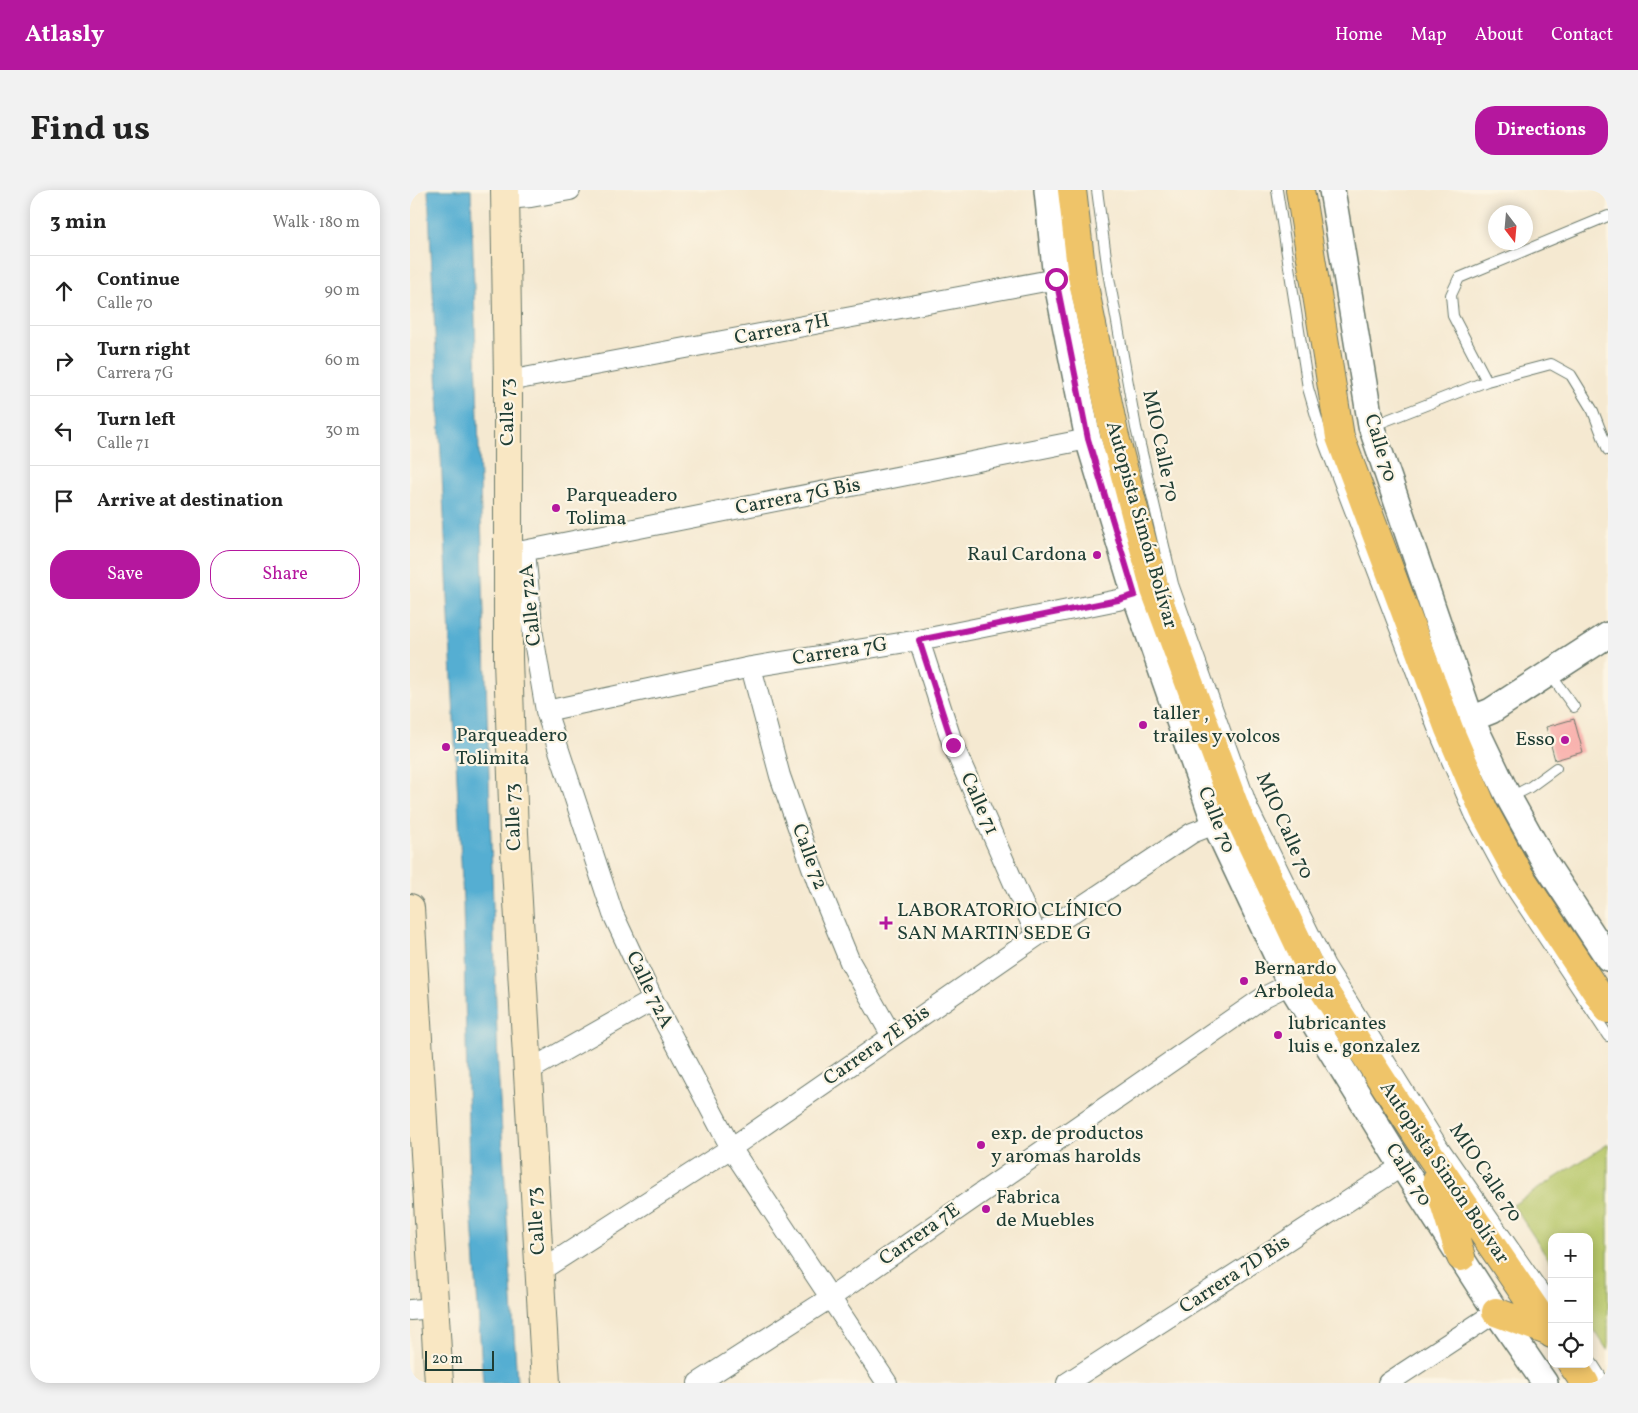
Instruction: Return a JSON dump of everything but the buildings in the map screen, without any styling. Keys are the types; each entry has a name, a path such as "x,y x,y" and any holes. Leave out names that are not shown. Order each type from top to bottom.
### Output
{"highway":[{"name":"Autopista Simón Bolívar","path":"1072,190 1082,276 1114,433 1155,590 1242,823 1312,972 1428,1152 1548,1329"},
{"path":"1300,190 1340,437 1445,720 1484,811 1519,875 1608,1009"},
{"path":"1428,1152 1461,1257"},
{"path":"1496,1312 1548,1332"},
{"path":"1575,1368 1585,1383"}],"main road":[{"name":"Calle 73","path":"505,194 508,381 517,552 508,659 514,814 546,1383"},
{"path":"410,908 422,1309 439,1383"}],"street":[{"path":"505,194 531,197 570,190"},
{"name":"Calle 70","path":"1047,190 1056,279 1088,439 1135,595 1215,824 1290,984 1402,1166 1496,1312 1545,1383"},
{"name":"Calle 70","path":"1332,190 1371,426 1471,719 1544,861 1608,958"},
{"name":"Carrera 7H","path":"508,381 1056,279"},
{"name":"Carrera 7G Bis","path":"517,552 1088,439"},
{"name":"Calle 72A","path":"517,552 546,711 613,914 653,1000 731,1148 887,1383"},
{"name":"Carrera 7G","path":"546,711 751,667 919,640 1135,595"},
{"path":"1471,719 1492,711 1608,635"},
{"name":"Calle 71","path":"919,640 953,745 1037,936"},
{"name":"Calle 72","path":"751,667 780,776 818,884 850,962 892,1036"},
{"name":"Carrera 7E Bis","path":"540,1271 731,1148 1037,936 1192,833 1215,824"},
{"name":"Carrera 7E","path":"698,1383 830,1298 1264,997 1290,984"},
{"path":"528,1071 653,1000"},
{"name":"Carrera 7D Bis","path":"1067,1383 1402,1166"},
{"path":"1388,1383 1496,1312"}],"lane":[{"name":"MIO Calle 70","path":"1097,190 1108,272 1136,428 1173,584 1253,808 1329,963 1442,1144 1548,1296"},
{"path":"1277,190 1308,388 1324,443 1435,734 1472,817 1506,882 1608,1036"},
{"path":"1486,381 1454,316 1451,295 1459,278 1608,216"},
{"path":"1371,426 1486,381 1550,364 1571,375 1593,411 1608,450"},
{"path":"1549,674 1574,707"},
{"path":"1510,798 1530,787 1556,768"},
{"path":"1593,1364 1605,1383"}],"green space":[{"path":"1608,1144 1608,1351 1593,1328 1593,1233 1548,1233 1548,1258 1513,1205"}],"water":[{"path":"428,190 471,190 498,1067 517,1383 483,1383 469,1175 463,902"}],"place":[{"name":"Parqueadero Tolima","path":"556,508"},
{"name":"Raul Cardona","path":"1097,555"},
{"name":"taller , trailes y volcos","path":"1143,725"},
{"name":"Esso","path":"1565,740"},
{"name":"Parqueadero Tolimita","path":"446,747"},
{"name":"LABORATORIO CLÍNICO SAN MARTIN SEDE G","path":"886,923"},
{"name":"Bernardo Arboleda","path":"1244,981"},
{"name":"lubricantes luis e. gonzalez","path":"1278,1035"},
{"name":"exp. de productos y aromas harolds","path":"981,1145"},
{"name":"Fabrica de Muebles","path":"986,1209"}],"route":[{"path":"953,745 919,640 1135,595 1088,439 1056,279"}]}
